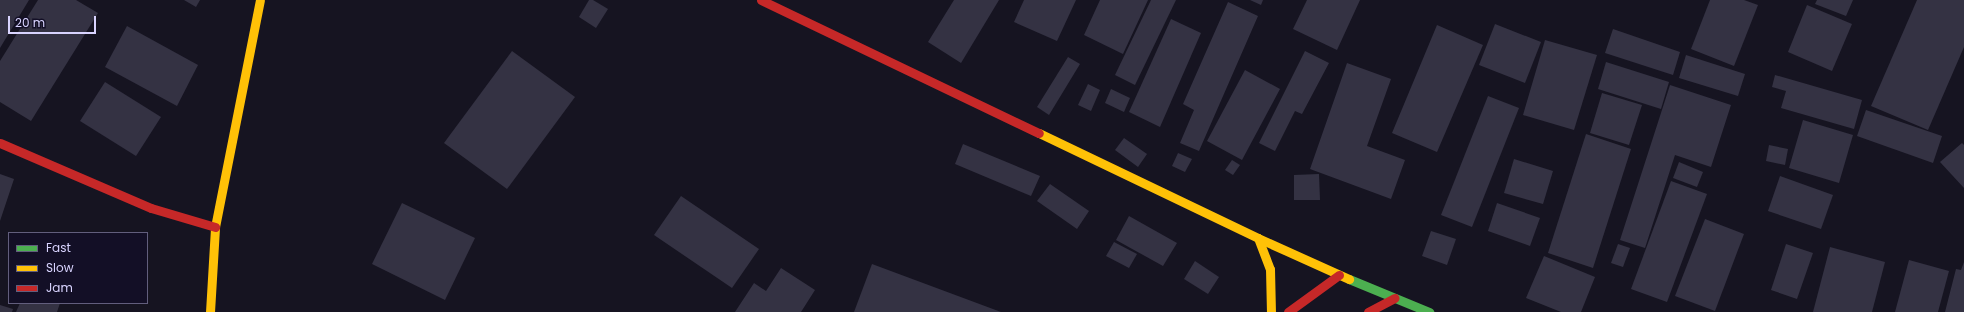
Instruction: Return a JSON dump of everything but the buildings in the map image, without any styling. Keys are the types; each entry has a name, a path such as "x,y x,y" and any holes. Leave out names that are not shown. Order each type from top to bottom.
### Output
{"main road":[{"path":"210,312 215,227 260,0"},
{"path":"761,0 1258,238 1339,275 1429,312"},
{"path":"0,143 151,208 215,227"},
{"path":"1258,238 1270,269 1272,312"},
{"path":"1288,312 1339,275"},
{"path":"1368,312 1394,298"}],"traffic: fast":[{"path":"1349,279 1429,312"}],"traffic: slow":[{"path":"210,312 215,227 260,0"},
{"path":"1039,133 1258,238 1349,279"},
{"path":"1258,238 1270,269 1271,312"}],"traffic: jam":[{"path":"761,0 1039,133"},
{"path":"0,143 151,208 215,227"},
{"path":"1288,312 1339,275"},
{"path":"1368,312 1394,298"}]}
